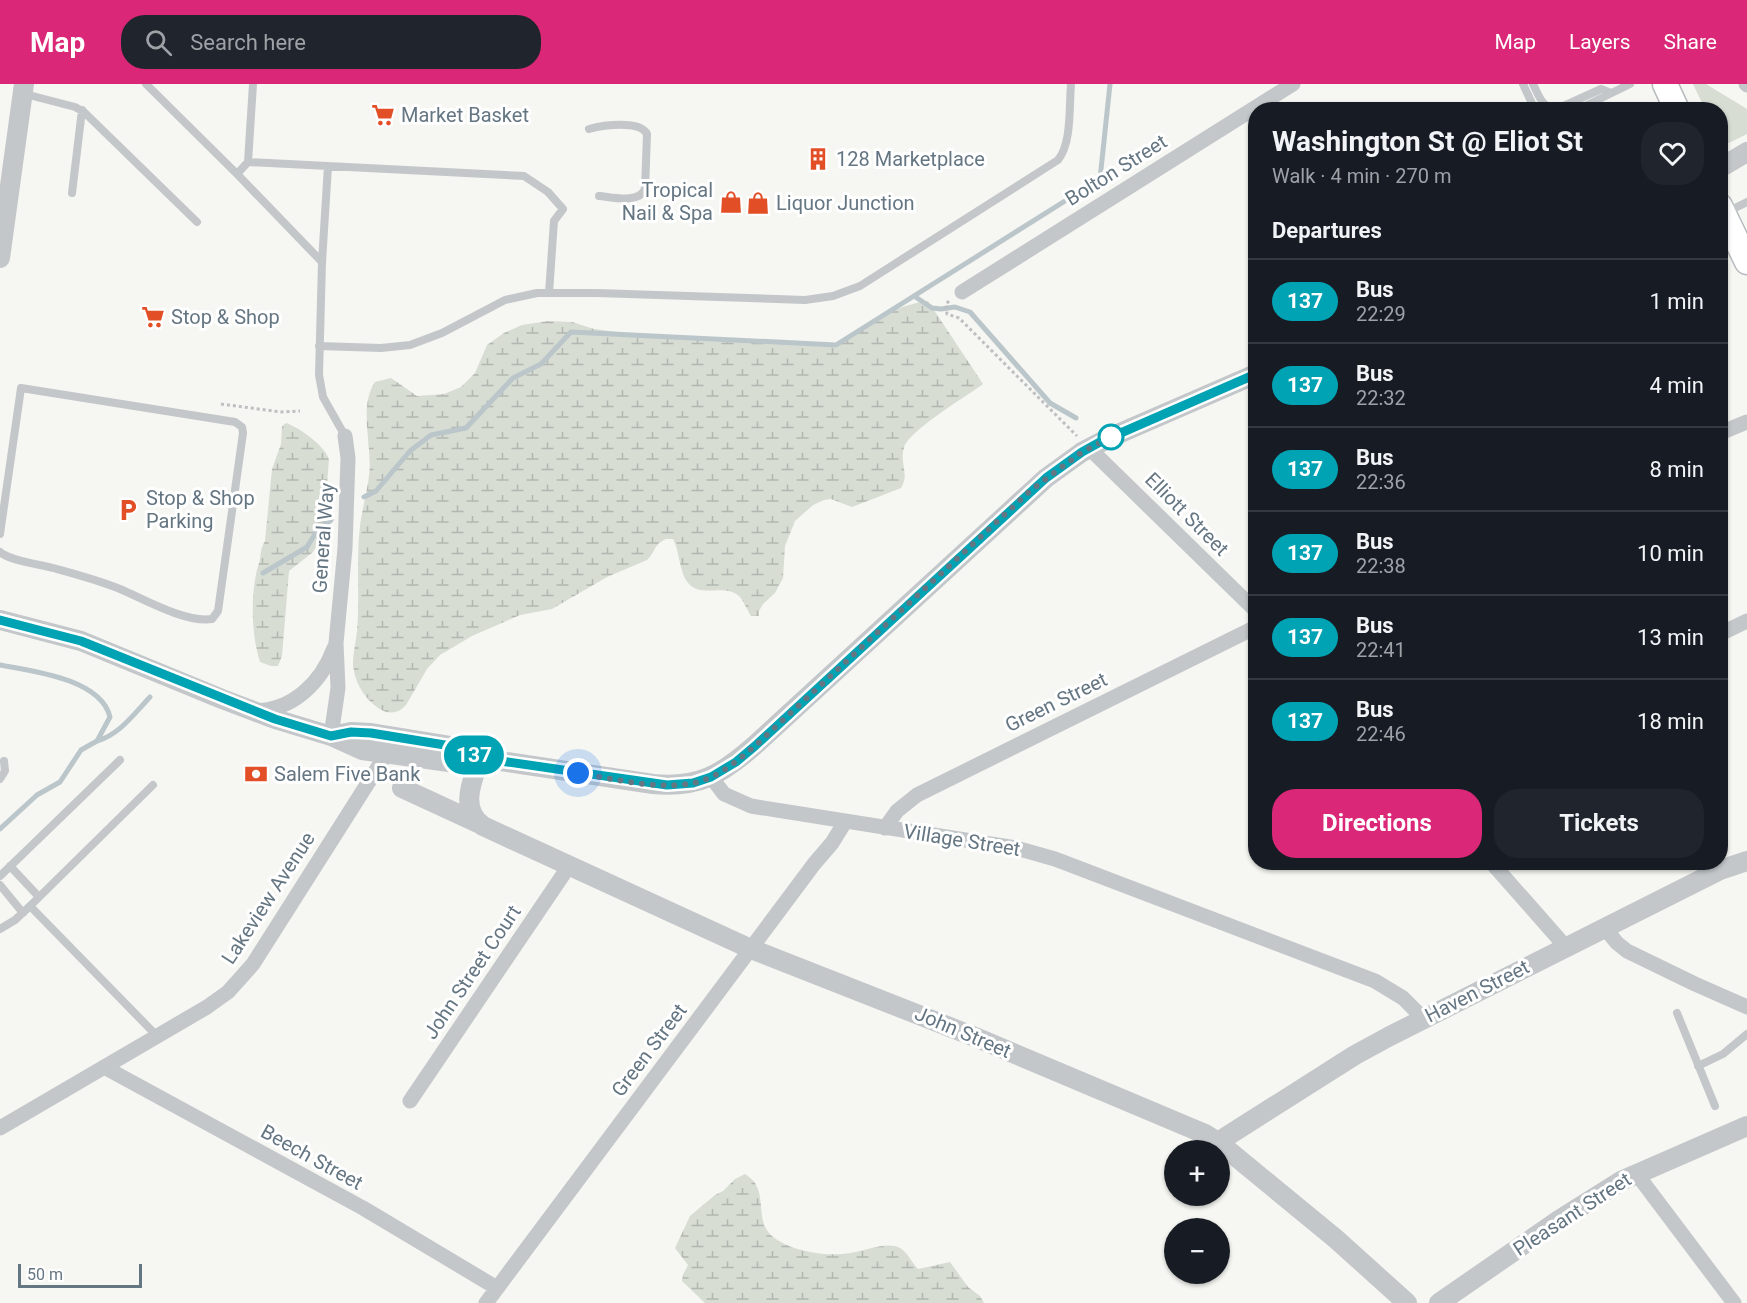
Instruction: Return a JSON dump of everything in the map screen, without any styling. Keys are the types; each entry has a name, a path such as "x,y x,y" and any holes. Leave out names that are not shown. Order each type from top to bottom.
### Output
{"main road":[{"path":"1665,84 1671,102"},
{"path":"1728,221 1745,252"}],"street":[{"name":"Bolton Street","path":"1264,102 1293,84"},
{"path":"1,246 24,89"},
{"name":"Bolton Street","path":"963,292 1248,112"},
{"path":"1728,163 1747,152"},
{"path":"331,736 351,732 371,733 451,746 480,758 653,784 682,785 711,777 736,762 755,746 1030,491 1089,448 1162,413 1248,377"},
{"path":"1728,430 1747,422"},
{"name":"General Way","path":"331,736 338,688 336,643 345,548 348,458 345,436"},
{"name":"Elliott Street","path":"1089,448 1248,603"},
{"path":"0,620 81,641 254,711 331,736 362,750 449,762 480,758"},
{"path":"1728,630 1747,621"},
{"name":"Green Street","path":"885,828 897,811 917,795 1248,631"},
{"name":"General Way","path":"254,711 286,705 302,694 321,674 336,643"},
{"name":"Lakeview Avenue","path":"0,1128 218,1000 243,976 253,964 387,753"},
{"path":"480,758 468,800 471,814 480,824"},
{"name":"Village Street","path":"711,777 724,794 740,802 845,822 1016,848 1055,859 1375,981 1403,998 1423,1018"},
{"name":"John Street","path":"402,788 751,949 965,1033 1092,1088 1191,1127 1214,1140"},
{"name":"Green Street","path":"486,1303 832,843 845,822"},
{"name":"Haven Street","path":"1728,867 1747,861"},
{"name":"John Street Court","path":"410,1101 569,866"},
{"path":"1498,870 1565,946"},
{"name":"Haven Street","path":"1221,1140 1355,1055 1423,1018 1720,870"},
{"path":"1604,927 1617,944 1628,951 1747,1007"},
{"name":"Beech Street","path":"104,1067 363,1209 497,1288"},
{"name":"Pleasant Street","path":"1439,1303 1559,1220 1621,1181 1747,1126"},
{"name":"John Street","path":"1230,1152 1328,1232 1407,1303"},
{"path":"1636,1173 1734,1303"}],"lane":[{"path":"146,84 322,262"},
{"path":"237,174 248,162 253,84"},
{"path":"319,346 381,348 410,345 442,333 505,300 525,295 549,293 805,300 824,298 851,290 1058,160 1067,141 1071,84"},
{"path":"1523,84 1531,102"},
{"path":"1533,84 1542,102"},
{"path":"1593,102 1629,84"},
{"path":"24,89 82,110 197,222"},
{"path":"1572,102 1601,89 1611,93"},
{"path":"72,193 82,110"},
{"path":"589,129 603,125 639,126 646,130 647,136 643,194 636,198 599,196"},
{"path":"248,162 511,174 532,179 553,196 563,209 554,220 549,293"},
{"path":"328,166 322,262 320,384 323,397 345,436"},
{"path":"1728,208 1747,202"},
{"path":"0,534 21,388 235,422 242,427 218,611 212,619 174,613 118,588 42,564 6,556 0,552"},
{"path":"0,876 120,760"},
{"path":"0,779 5,771 4,761"},
{"path":"0,929 23,913 153,785"},
{"path":"10,866 39,897"},
{"path":"0,885 23,913"},
{"path":"30,906 158,1037"},
{"path":"1677,1013 1715,1106"},
{"path":"1698,1065 1723,1054 1747,1034"}],"path":[{"path":"946,304 947,314 959,318 1089,448"},
{"path":"221,404 281,412 300,411"}],"green space":[{"path":"1693,84 1706,84 1747,109 1747,134 1728,143 1728,102 1702,102"},
{"path":"928,301 983,384 927,423 908,441 903,453 905,478 901,488 852,507 831,499 824,500 813,505 795,521 785,546 783,578 775,593 763,604 759,616 751,616 741,598 733,592 700,590 689,584 683,574 673,539 666,539 658,544 647,560 607,577 552,609 520,615 472,636 440,655 427,669 406,705 400,710 390,712 382,710 366,697 355,677 353,661 358,618 359,539 370,465 367,403 375,382 391,378 417,396 444,394 461,387 475,373 487,345 504,333 522,325 548,321 572,322 594,329 625,333 834,345 891,311"},
{"path":"286,423 311,438 322,448 329,459 325,512 327,526 313,552 289,571 282,656 278,666 271,666 260,662 257,651 253,626 253,599 256,574 265,541 272,469 281,444 282,426"},
{"path":"745,1174 754,1182 758,1191 766,1228 771,1235 786,1245 813,1253 833,1254 895,1246 905,1253 918,1269 950,1262 968,1287 980,1296 984,1303 705,1303 682,1281 688,1265 675,1248 690,1216 735,1179"}],"waterway":[{"path":"364,497 376,491 410,451 431,435 466,428 513,378 541,364 571,332 836,345 1100,179 1110,84"},
{"path":"914,296 932,308 955,307 970,312 1050,403 1076,418"},
{"path":"263,573 307,547 315,534 331,520"},
{"path":"0,665 47,674 80,685 104,704 110,717 97,741 81,750 60,782 37,795 0,829"},
{"path":"97,741 113,734 150,697"}],"bus line":[{"name":"137","path":"0,620 81,641 222,699 275,719 331,736 351,732 371,733 451,746 480,758 653,784 693,783 720,773 755,746 1016,503 1046,478 1100,442 1248,377"}],"place":[{"name":"Market Basket","path":"383,115"},
{"name":"128 Marketplace","path":"818,159"},
{"name":"Tropical Nail & Spa","path":"731,202"},
{"name":"Liquor Junction","path":"758,203"},
{"name":"Stop & Shop","path":"153,317"},
{"name":"Stop & Shop Parking","path":"128,510"},
{"name":"Salem Five Bank","path":"256,774"}],"route":[{"path":"578,773 667,785 702,781 720,773 755,746 1030,491 1082,452 1111,437"}]}
